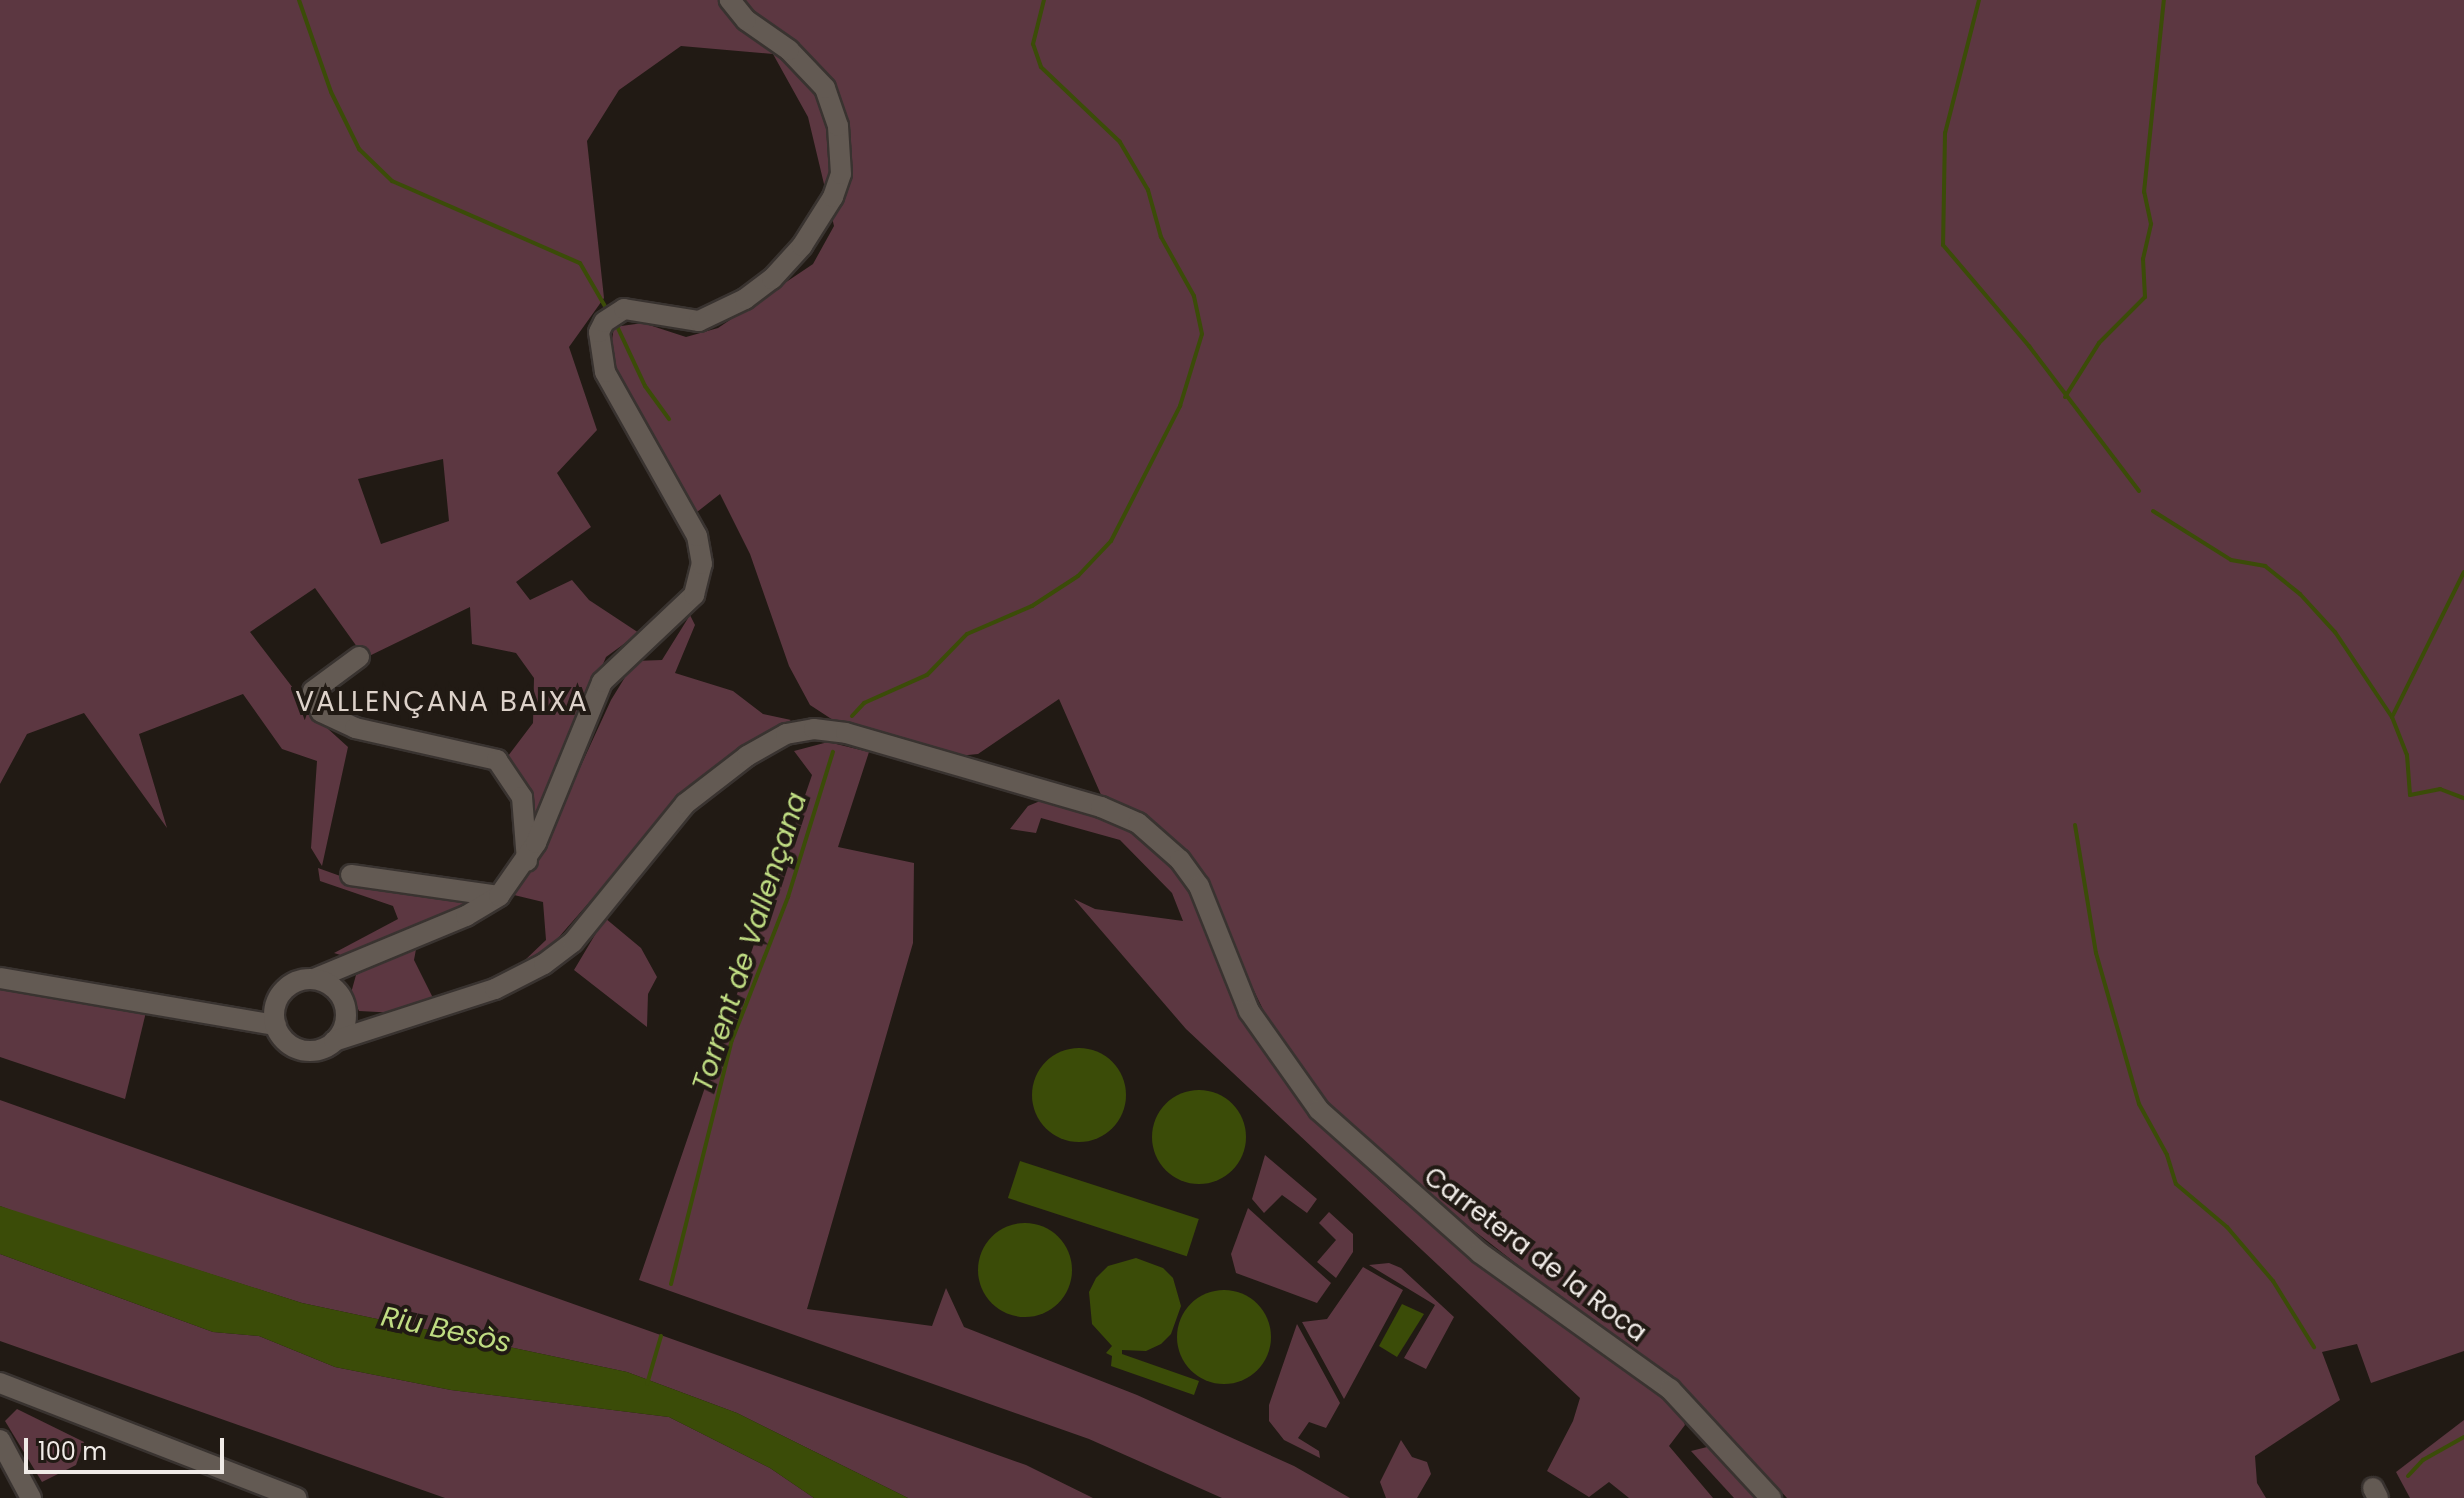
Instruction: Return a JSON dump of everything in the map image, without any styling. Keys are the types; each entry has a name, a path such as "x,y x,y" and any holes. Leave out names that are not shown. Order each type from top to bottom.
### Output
{"street":[{"path":"225,1016 276,1002 291,984 314,979 466,916 499,896 527,861 602,682 623,657 685,609 701,572 697,536 605,372 599,332 614,313 638,308 686,322 719,314 772,279 802,246 833,197 841,174 841,148 825,88 730,0"},
{"path":"359,657 313,691 321,712 355,728 497,760 522,797 527,861"},
{"name":"Carretera de la Roca","path":"372,1027 495,989 544,964 573,942 685,804 747,756 786,734 814,729 846,733 1117,813 1163,842 1199,886 1249,1011 1319,1110 1480,1253 1670,1389 1771,1498"},
{"path":"351,875 499,896"},
{"path":"336,991 355,962"},
{"path":"0,978 276,1025 296,1048 320,1049 372,1027"},
{"path":"314,979 336,991 345,1016 334,1041"},
{"path":"276,1002 276,1025"},
{"path":"345,1016 372,1027"},
{"path":"0,1383 255,1490 296,1498"},
{"path":"0,1400 22,1391"},
{"path":"0,1440 8,1471 31,1498"}],"shaded area":[{"path":"0,0 2464,0 2464,1351 2371,1383 2357,1344 2322,1352 2340,1400 2255,1456 2257,1483 2266,1498 1787,1498 1673,1376 1564,1301 1404,1176 1323,1100 1273,1030 1187,853 1146,816 1102,797 1059,699 978,754 958,756 833,720 810,705 789,666 750,554 720,494 697,512 621,387 610,352 614,327 643,323 686,337 718,328 813,264 834,226 808,117 773,54 681,46 619,90 587,141 604,298 569,347 597,430 557,473 591,527 516,582 530,600 572,580 589,600 639,633 606,657 531,835 533,803 518,771 505,760 533,723 534,678 516,653 472,644 470,607 365,658 315,588 250,632 316,718 348,747 322,866 311,848 317,761 282,749 243,694 139,734 167,828 84,713 27,734 0,784","holes":["443,459 449,521 381,544 358,479"]},
{"path":"690,615 695,625 675,673 733,691 763,714 791,720 696,780 538,961 524,961 546,940 543,902 514,895 544,846 611,700 635,661 662,660"},
{"path":"828,742 869,752 838,847 914,863 913,943 807,1309 932,1326 946,1288 964,1327 1137,1395 1294,1466 1350,1498 1222,1498 1089,1439 639,1280 812,775 794,751"},
{"path":"1045,799 1129,827 1162,856 1189,891 1232,998 1278,1072 1337,1142 1400,1199 1679,1410 1685,1425 1669,1446 1713,1498 1629,1498 1609,1482 1589,1497 1547,1471 1573,1421 1580,1398 1186,1029 1074,899 1095,909 1183,921 1172,893 1120,840 1041,818 1036,833 1010,829 1028,806"},
{"path":"318,868 357,882 474,902 347,957 334,953 398,919 393,906 320,881"},
{"path":"605,918 641,948 657,977 648,994 647,1027 574,970"},
{"path":"417,944 414,960 434,1000 398,1013 359,1011 351,993 356,975"},
{"path":"0,988 146,1012 125,1099 0,1057"},
{"path":"1079,1048 1097,1052 1112,1062 1122,1077 1126,1095 1122,1113 1112,1128 1097,1138 1079,1142 1061,1138 1046,1128 1036,1113 1032,1095 1036,1077 1046,1062 1061,1052"},
{"path":"1199,1090 1217,1094 1232,1104 1242,1119 1246,1137 1242,1155 1232,1170 1217,1180 1199,1184 1181,1180 1166,1170 1156,1155 1152,1137 1156,1119 1166,1104 1181,1094"},
{"path":"0,1100 1026,1465 1093,1498 908,1498 737,1413 627,1372 302,1303 21,1214 0,1206"},
{"path":"1265,1155 1317,1199 1307,1213 1282,1195 1264,1213 1252,1199"},
{"path":"1020,1161 1199,1219 1187,1256 1008,1198"},
{"path":"0,1206 302,1303 627,1372 737,1413 908,1498 814,1498 770,1468 669,1417 451,1390 335,1367 259,1336 213,1332 0,1254"},
{"path":"1248,1208 1331,1283 1317,1303 1236,1273 1231,1254"},
{"path":"1329,1212 1353,1234 1353,1252 1336,1278 1317,1262 1336,1240 1319,1223"},
{"path":"1025,1223 1043,1227 1058,1237 1068,1252 1072,1270 1068,1288 1058,1303 1043,1313 1025,1317 1007,1313 992,1303 982,1288 978,1270 982,1252 992,1237 1007,1227"},
{"path":"0,1254 213,1332 259,1336 335,1367 451,1390 669,1417 770,1468 814,1498 445,1498 0,1341"},
{"path":"1136,1258 1163,1268 1173,1278 1181,1306 1171,1334 1161,1344 1146,1351 1122,1350 1122,1354 1199,1381 1194,1395 1111,1366 1112,1356 1106,1353 1112,1346 1092,1324 1089,1292 1096,1278 1108,1266"},
{"path":"1389,1263 1401,1268 1454,1317 1426,1369 1404,1358 1435,1305 1369,1265"},
{"path":"1363,1267 1403,1290 1344,1399 1302,1322 1327,1319"},
{"path":"1224,1290 1242,1294 1257,1304 1267,1319 1271,1337 1267,1355 1257,1370 1242,1380 1224,1384 1206,1380 1191,1370 1181,1355 1177,1337 1181,1319 1191,1304 1206,1294"},
{"path":"1402,1304 1424,1314 1397,1357 1379,1346"},
{"path":"1297,1324 1340,1403 1326,1428 1309,1422 1298,1438 1319,1451 1320,1458 1284,1440 1269,1421 1269,1405"},
{"path":"17,1409 84,1442 76,1465 42,1482 5,1421"},
{"path":"2464,1420 2464,1498 2410,1498 2396,1472"},
{"path":"1401,1440 1412,1457 1427,1462 1431,1474 1417,1498 1386,1498 1380,1482"},
{"path":"1707,1447 1724,1456 1762,1498 1734,1498 1691,1451"}],"waterway":[{"path":"299,0 331,92 359,149 392,181 580,263 609,313"},
{"name":"Torrent de Vallençana","path":"852,716 864,703 927,675 967,634 1032,606 1078,576 1111,541 1180,406 1202,334 1194,296 1161,237 1148,190 1120,142 1041,67 1033,44 1044,0"},
{"path":"1979,0 1945,133 1943,245 2029,346 2139,491"},
{"path":"2065,397 2099,343 2145,297 2143,259 2151,224 2144,192 2164,0"},
{"path":"616,324 645,386 669,419"},
{"path":"2153,511 2231,560 2265,566 2300,594 2335,632 2392,717"},
{"path":"2464,572 2392,717 2407,755 2410,795 2440,789 2464,798"},
{"name":"Torrent de Vallençana","path":"671,1284 732,1040 788,897 833,752"},
{"path":"2075,825 2096,953 2139,1104 2167,1155 2176,1184 2227,1227 2273,1281 2314,1347"},
{"name":"Torrent de Vallençana","path":"647,1384 661,1336"},
{"path":"2408,1476 2423,1460 2464,1437"}],"district":[{"name":"VALLENÇANA BAIXA","path":"442,702"}],"water label":[{"name":"Riu Besòs","path":"446,1330"}]}
